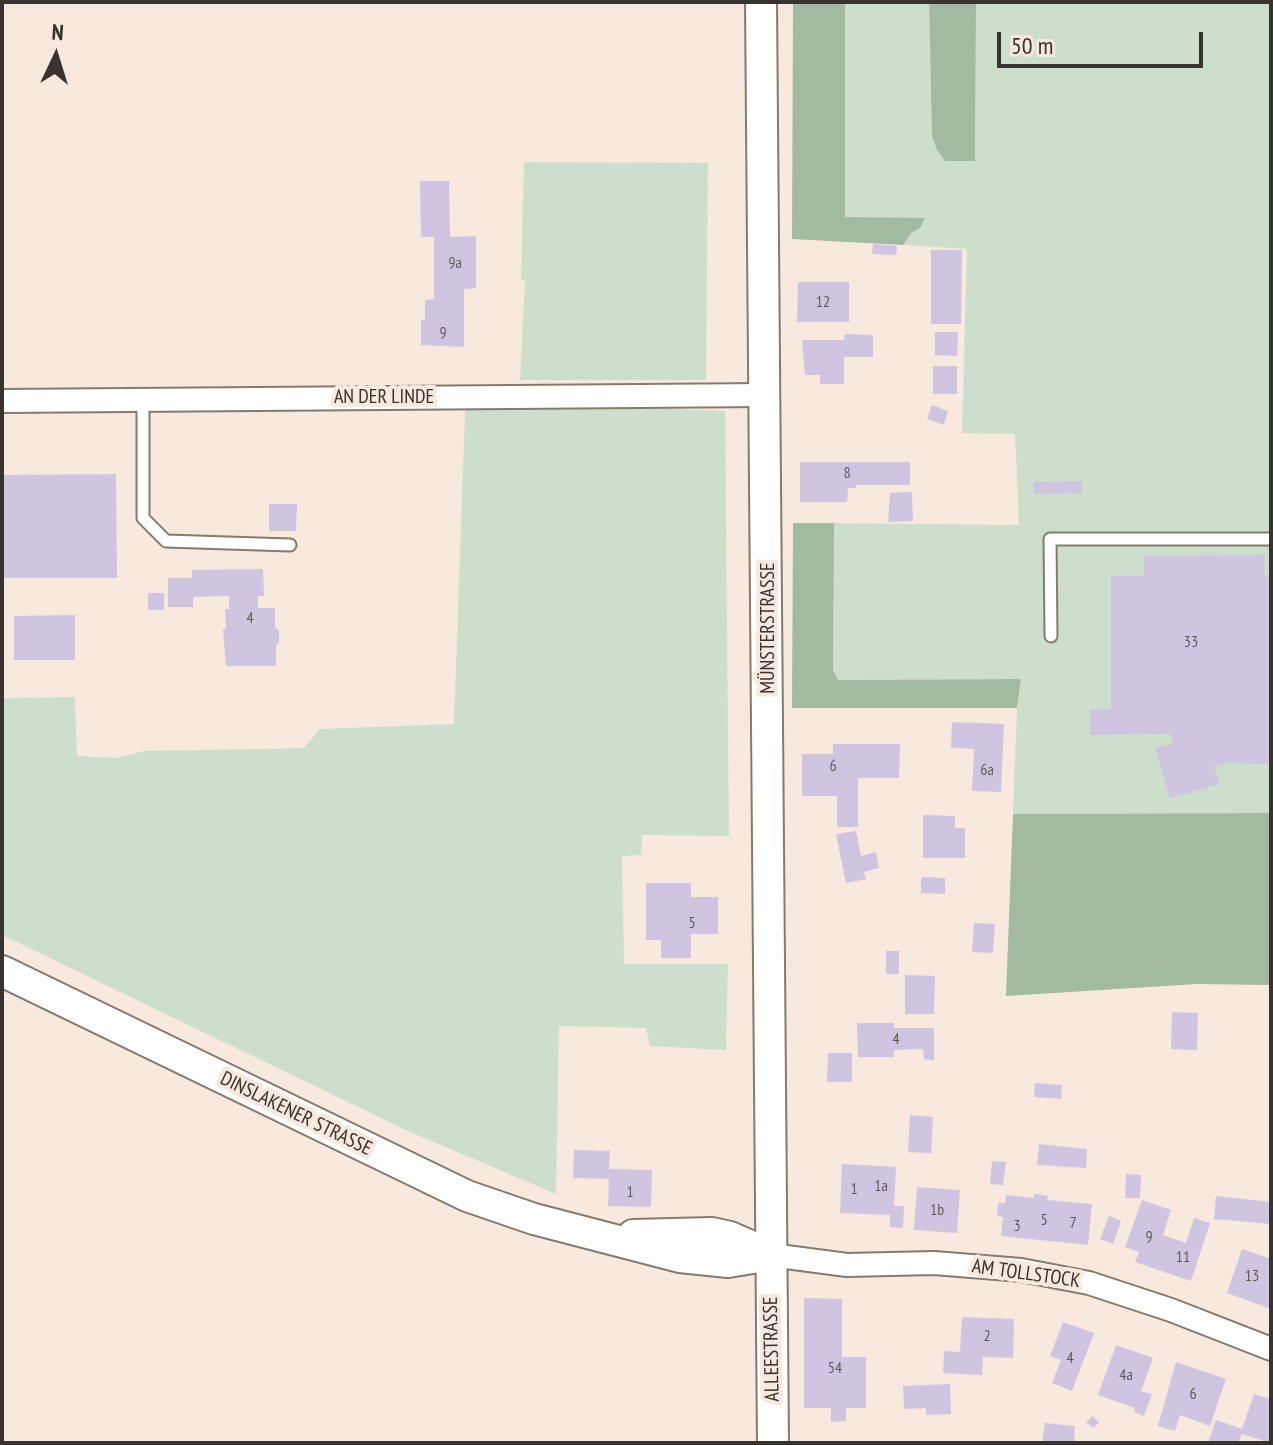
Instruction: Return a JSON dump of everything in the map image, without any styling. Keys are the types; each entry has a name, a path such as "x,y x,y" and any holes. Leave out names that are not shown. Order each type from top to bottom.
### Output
{"main road":[{"name":"MÜNSTERSTRASSE","path":"761,2 771,1255"},
{"name":"DINSLAKENER STRASSE","path":"2,971 467,1196 534,1219 599,1236 712,1233 730,1237 771,1255"},
{"name":"ALLEESTRASSE","path":"771,1255 773,1443"}],"street":[{"name":"AN DER LINDE","path":"2,401 766,395"},
{"name":"AM TOLLSTOCK","path":"771,1255 847,1265 934,1263 1021,1270 1089,1283 1171,1310 1271,1349"}],"lane":[{"path":"143,398 143,518 150,526 166,541 290,545"},
{"path":"1051,636 1050,539 1271,539"}],"green space":[{"path":"793,2 845,2 845,217 925,218 920,228 911,233 903,245 792,239"},
{"path":"845,2 929,2 932,136 945,161 975,160 976,2 1271,2 1271,813 1013,814 1021,679 838,680 833,670 834,523 1019,525 1015,434 962,433 967,249 903,245 911,233 920,228 925,218 845,218"},
{"path":"929,2 976,2 975,161 945,161 932,136"},
{"path":"524,162 708,163 706,380 520,380 525,280 521,280"},
{"path":"610,407 725,411 729,836 642,835 641,855 622,856 624,964 728,964 726,1050 650,1046 646,1028 559,1026 556,1194 408,1131 2,935 2,698 75,697 77,756 117,758 144,751 304,748 320,729 454,724 465,410"},
{"path":"793,523 834,523 833,670 838,680 1021,679 1017,708 792,708"},
{"path":"1271,813 1271,985 1197,984 1006,996 1013,814"}],"building":[{"path":"420,181 449,181 450,237 476,236 476,288 464,289 464,347 421,345 425,300 434,299 434,237 421,237"},
{"path":"873,244 897,246 896,255 872,254"},
{"path":"931,250 962,250 961,324 931,324"},
{"path":"798,282 849,282 849,322 797,322"},
{"path":"935,332 958,332 957,356 935,355"},
{"path":"845,334 873,335 873,357 844,357 844,384 820,384 820,375 805,375 802,340 844,340"},
{"path":"933,366 957,366 957,394 933,394"},
{"path":"932,405 948,411 944,425 927,419"},
{"path":"800,462 910,462 910,485 856,485 856,488 848,488 847,502 800,502"},
{"path":"116,474 117,578 2,578 2,475"},
{"path":"1082,481 1082,493 1034,494 1034,482"},
{"path":"912,492 913,521 888,522 890,493"},
{"path":"269,504 297,504 296,531 269,531"},
{"path":"1265,555 1264,575 1271,575 1271,764 1226,763 1214,766 1220,784 1170,798 1155,748 1173,743 1170,734 1090,735 1090,709 1111,709 1111,576 1144,576 1144,556"},
{"path":"263,569 264,596 258,596 258,608 275,608 275,627 279,631 276,666 226,666 223,630 226,628 225,609 229,609 229,596 193,597 193,607 168,607 168,578 192,578 192,570"},
{"path":"148,593 164,593 164,610 148,610"},
{"path":"75,615 75,660 14,660 14,616"},
{"path":"952,722 1004,724 1001,792 972,791 974,749 951,748"},
{"path":"833,744 900,744 899,778 858,778 858,827 837,827 837,796 802,796 802,754 833,754"},
{"path":"923,815 955,816 955,828 965,828 965,858 923,858"},
{"path":"856,831 861,856 876,852 879,868 864,872 866,879 846,883 836,834"},
{"path":"921,877 945,878 945,894 921,893"},
{"path":"646,883 691,883 691,897 718,897 718,934 691,934 691,958 661,958 661,940 646,940"},
{"path":"974,923 995,924 993,953 972,952"},
{"path":"886,951 899,951 899,974 886,974"},
{"path":"905,975 935,976 934,1014 905,1014"},
{"path":"1172,1012 1198,1013 1197,1050 1171,1049"},
{"path":"857,1023 894,1023 894,1028 934,1028 934,1060 924,1059 923,1049 894,1050 894,1057 858,1057"},
{"path":"828,1053 852,1053 852,1082 827,1082"},
{"path":"1035,1083 1062,1085 1061,1099 1034,1097"},
{"path":"910,1115 933,1117 931,1153 908,1152"},
{"path":"1039,1144 1087,1149 1086,1168 1037,1165"},
{"path":"574,1150 610,1151 609,1169 652,1170 651,1207 608,1206 609,1179 573,1178"},
{"path":"992,1161 1006,1162 1003,1185 990,1184"},
{"path":"842,1164 896,1167 894,1206 904,1206 903,1228 890,1227 890,1215 840,1213"},
{"path":"1126,1174 1141,1175 1140,1198 1125,1198"},
{"path":"917,1187 960,1190 957,1233 914,1230"},
{"path":"1034,1194 1048,1196 1047,1200 1092,1204 1088,1245 1001,1236 1003,1217 997,1216 998,1203 1005,1203 1006,1195 1034,1198"},
{"path":"1216,1196 1271,1202 1271,1224 1214,1219"},
{"path":"1142,1200 1171,1210 1163,1235 1174,1239 1186,1243 1194,1218 1210,1223 1191,1281 1135,1262 1139,1252 1125,1247"},
{"path":"1109,1216 1121,1221 1113,1244 1100,1239"},
{"path":"1242,1249 1271,1259 1271,1309 1227,1293"},
{"path":"804,1298 842,1299 842,1357 866,1357 866,1408 846,1408 846,1421 831,1422 831,1408 804,1408"},
{"path":"962,1317 1014,1319 1013,1358 983,1357 982,1375 943,1373 944,1351 960,1352"},
{"path":"1063,1322 1094,1333 1072,1391 1052,1383 1061,1360 1050,1356"},
{"path":"1116,1345 1153,1358 1141,1391 1152,1394 1144,1416 1134,1412 1135,1408 1098,1395"},
{"path":"1176,1362 1226,1379 1210,1426 1180,1415 1175,1431 1158,1426"},
{"path":"950,1384 951,1414 926,1415 926,1408 904,1409 903,1386"},
{"path":"1254,1394 1271,1399 1271,1443 1242,1434 1238,1443 1208,1443 1216,1420 1242,1429"},
{"path":"1093,1416 1099,1423 1093,1428 1086,1422"},
{"path":"1045,1423 1075,1426 1074,1443 1042,1443"}]}
